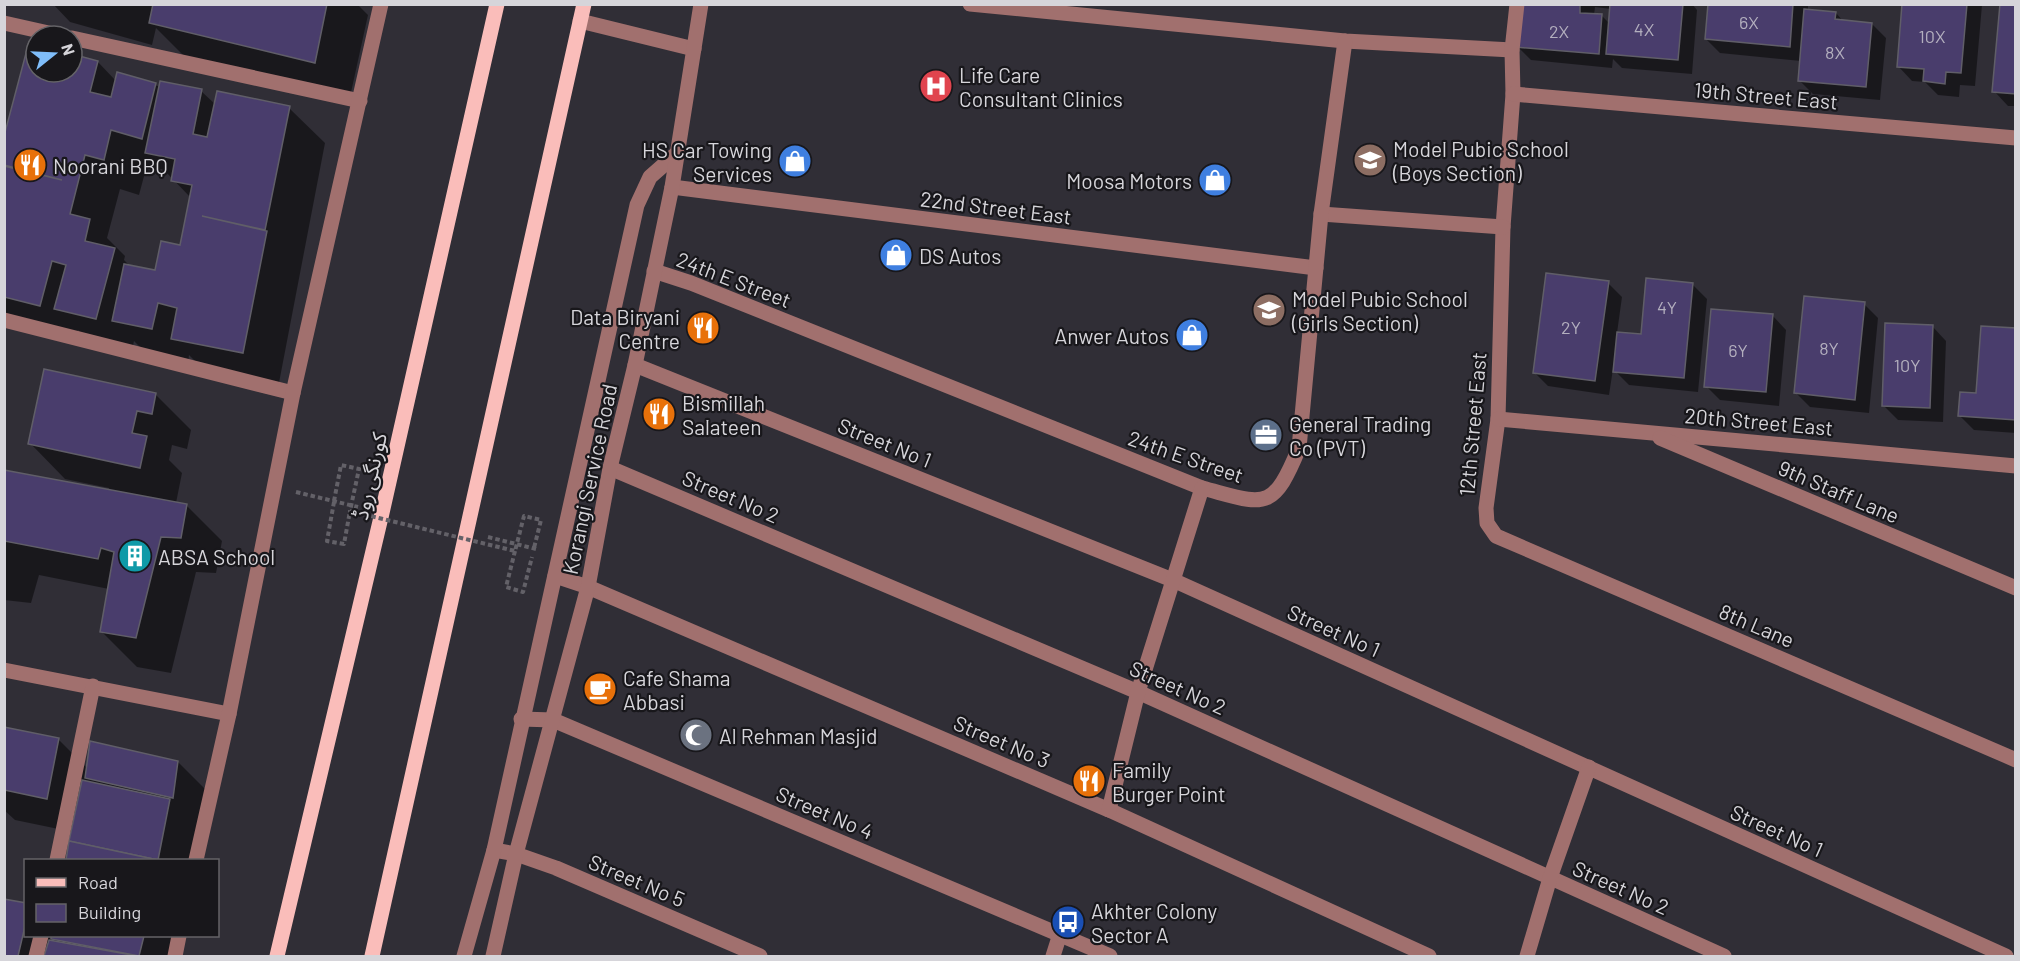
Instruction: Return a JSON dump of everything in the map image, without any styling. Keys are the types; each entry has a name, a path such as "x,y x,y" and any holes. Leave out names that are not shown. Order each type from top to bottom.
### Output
{"main road":[{"name":"کورنگی روڈ","path":"277,957 382,513 497,4"},
{"path":"372,957 584,4"}],"street":[{"path":"196,859 229,714 293,393 381,4"},
{"name":"Korangi Service Road","path":"493,957 516,854 588,587 610,468 635,365 672,186 675,155 701,4"},
{"path":"970,4 1345,41 1512,50"},
{"name":"12th Street East","path":"1487,523 1486,508 1498,419 1503,227 1513,94 1512,50 1517,4"},
{"path":"580,21 694,49"},
{"path":"4,23 24,27"},
{"path":"84,41 360,101"},
{"name":"24th E Street","path":"654,271 702,287 1202,488 1256,502 1274,494 1289,473 1299,448 1321,214 1345,41"},
{"name":"19th Street East","path":"1513,94 2016,138"},
{"path":"464,957 494,850 521,718 637,206 650,177 675,155"},
{"name":"22nd Street East","path":"672,186 1316,268"},
{"path":"1321,214 1503,227"},
{"path":"4,320 293,393"},
{"name":"Street No 1","path":"635,365 1175,581 2006,957"},
{"name":"20th Street East","path":"1498,419 2016,466"},
{"name":"9th Staff Lane","path":"1646,432 2016,588"},
{"name":"Street No 2","path":"610,468 1138,692 1724,957"},
{"path":"1109,810 1138,692 1175,581 1202,488"},
{"name":"8th Lane","path":"1487,523 1496,536 2016,760"},
{"name":"Street No 3","path":"555,576 588,587 1109,810 1429,957"},
{"path":"4,670 229,714"},
{"path":"57,859 93,687"},
{"name":"Street No 4","path":"521,718 553,720 1110,957"},
{"path":"1527,957 1550,878 1588,767"},
{"name":"Street No 5","path":"494,850 516,854 556,868 760,957"},
{"path":"1053,957 1060,934"},
{"path":"36,957 41,937"},
{"path":"175,957 179,937"}],"path":[{"path":"341,465 359,469 350,511 344,544 327,541 341,465"},
{"path":"274,487 382,513"},
{"path":"350,511 515,550"},
{"path":"524,516 541,519 523,592 506,587 515,550 524,516"},
{"path":"467,532 558,555"}],"building":[{"path":"153,4 327,4 315,63 149,23"},
{"path":"1519,4 1580,4 1580,13 1602,14 1599,54 1515,47"},
{"path":"1610,4 1683,4 1678,60 1606,54"},
{"path":"1708,4 1793,4 1790,47 1705,39"},
{"path":"1902,4 1967,4 1961,73 1946,72 1945,84 1923,81 1924,69 1897,67"},
{"path":"2000,4 2016,4 2016,94 1992,92"},
{"path":"1804,9 1836,12 1835,19 1872,23 1866,87 1798,81"},
{"path":"84,57 98,61 90,92 111,97 117,72 156,83 142,139 111,130 104,160 85,155 70,214 90,219 85,241 115,248 96,319 54,309 66,265 52,261 40,306 4,297 4,166 62,180 4,165 4,136 24,61 24,84 84,84"},
{"path":"160,81 202,89 193,134 207,137 217,91 290,106 265,230 202,216 267,231 243,353 171,339 177,308 158,303 152,329 112,321 124,264 155,270 161,241 180,245 192,185 171,181 175,159 145,153"},
{"path":"1546,273 1609,281 1595,381 1533,373"},
{"path":"1646,278 1693,283 1684,378 1613,372 1617,332 1641,334"},
{"path":"1804,296 1865,302 1855,400 1794,393"},
{"path":"1711,309 1773,314 1766,392 1704,387"},
{"path":"1885,323 1933,325 1930,408 1882,406"},
{"path":"1981,326 2016,328 2016,420 1958,416 1960,392 1976,393"},
{"path":"44,369 156,393 152,414 137,411 132,433 147,436 140,468 28,444"},
{"name":"ABSA School","path":"4,470 187,504 181,538 161,537 136,638 100,632 114,552 101,548 98,559 4,541"},
{"path":"4,727 59,738 47,799 4,790"},
{"path":"90,741 178,761 173,798 85,778"},
{"path":"82,780 170,799 158,859 69,841"},
{"path":"69,841 153,859 66,859"},
{"path":"4,899 24,903 24,930 18,956 4,956"},
{"path":"51,937 144,937 139,956 51,939"},
{"path":"49,940 137,956 44,956"}],"place":[{"name":"Life Care Consultant Clinics","path":"936,86"},
{"name":"Model Pubic School (Boys Section)","path":"1370,160"},
{"name":"HS Car Towing Services","path":"795,161"},
{"name":"Noorani BBQ","path":"30,165"},
{"name":"Moosa Motors","path":"1215,180"},
{"name":"DS Autos","path":"896,255"},
{"name":"Model Pubic School (Girls Section)","path":"1269,310"},
{"name":"Data Biryani Centre","path":"703,328"},
{"name":"Anwer Autos","path":"1192,335"},
{"name":"Bismillah Salateen","path":"659,414"},
{"name":"General Trading Co (PVT)","path":"1266,435"},
{"name":"ABSA School","path":"135,556"},
{"name":"Cafe Shama Abbasi","path":"600,689"},
{"name":"Al Rehman Masjid","path":"696,735"},
{"name":"Family Burger Point","path":"1089,781"},
{"name":"Akhter Colony Sector A","path":"1068,922"}]}
